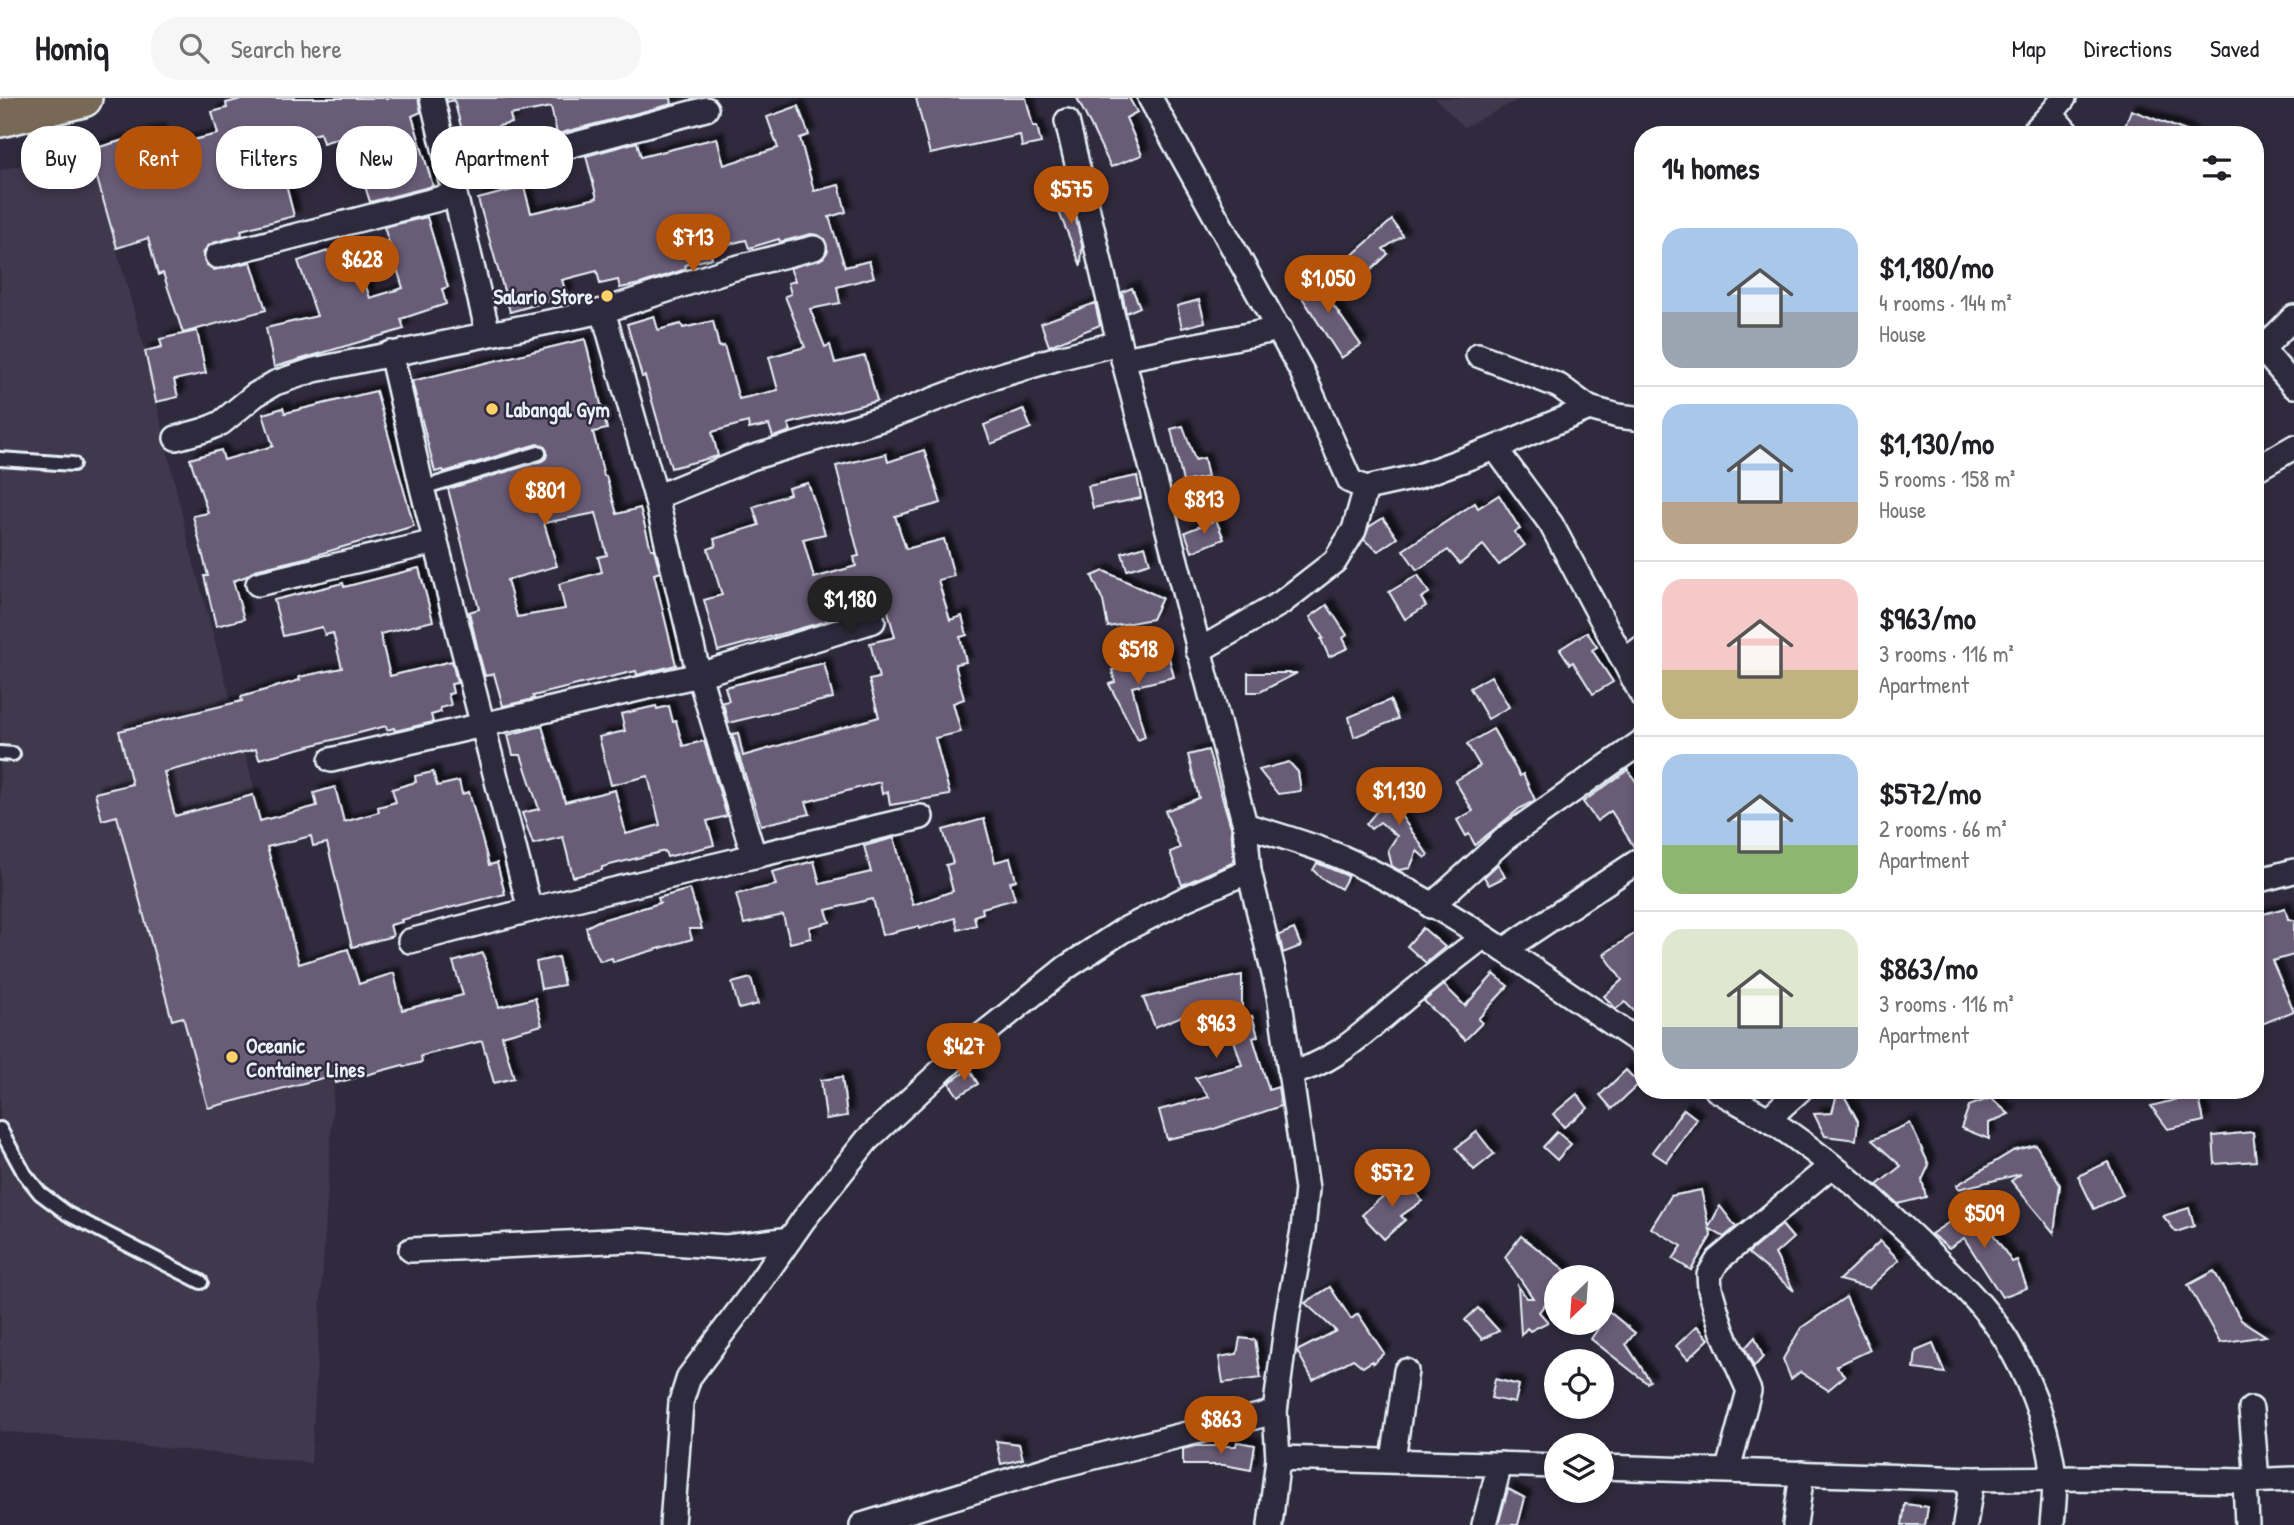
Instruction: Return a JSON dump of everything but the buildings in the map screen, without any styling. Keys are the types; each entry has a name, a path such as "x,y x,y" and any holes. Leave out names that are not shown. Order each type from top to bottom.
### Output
{"main road":[{"path":"0,118 83,98"}],"street":[{"path":"432,98 438,126"},
{"path":"1150,98 1303,372 1350,481 1366,488 1416,477 1495,448 1589,408"},
{"path":"2039,126 2057,106 2065,126"},
{"path":"573,149 706,109"},
{"path":"1067,121 1121,351 1245,825 1249,871 1279,995 1307,1189 1275,1412 1278,1458 1270,1525"},
{"path":"218,256 442,189"},
{"path":"453,189 488,333"},
{"path":"176,438 221,423 255,395 275,383 314,370 603,311 731,269 814,248"},
{"path":"603,311 656,497 699,676 754,856"},
{"path":"2264,342 2294,317"},
{"path":"656,497 751,458 888,417 991,378 1058,358 1280,329"},
{"path":"2264,352 2294,386"},
{"path":"391,353 435,542 530,910"},
{"path":"1478,355 1559,386 1589,408 1634,418"},
{"path":"1618,416 1634,411"},
{"path":"2264,464 2294,447"},
{"path":"1495,448 1551,524 1634,678"},
{"path":"1198,651 1281,603 1335,561 1354,530 1366,488"},
{"path":"258,584 435,542"},
{"path":"331,760 699,676 873,621"},
{"path":"1625,660 1634,654"},
{"path":"1430,906 1507,837 1634,747"},
{"path":"410,942 530,910 921,817"},
{"path":"1245,825 1339,857 1379,876 1504,950 1634,1038"},
{"path":"1504,950 1634,864"},
{"path":"673,1525 684,1387 697,1364 867,1140 966,1048 1067,967 1122,931 1249,871"},
{"path":"2264,879 2294,871"},
{"path":"1290,1073 1322,1063 1355,1040 1483,937"},
{"path":"1733,1099 1768,1119 1831,1166 1897,1221 1971,1293 1996,1324 2013,1350 2033,1393 2044,1427 2054,1479 2052,1525"},
{"path":"1768,1119 1790,1099"},
{"path":"1728,1469 1749,1391 1722,1330 1710,1289 1709,1275 1718,1260 1831,1166"},
{"path":"411,1250 631,1240 726,1247 790,1239"},
{"path":"1393,1460 1406,1371"},
{"path":"2248,1525 2251,1409"},
{"path":"862,1525 1054,1467 1275,1412"},
{"path":"1278,1458 1544,1465"},
{"path":"1484,1525 1500,1464"},
{"path":"1614,1466 1972,1479 2294,1479"},
{"path":"1796,1525 1802,1473"},
{"path":"1965,1525 1972,1479"}],"lane":[{"path":"422,488 539,453"},
{"path":"0,459 73,464"},
{"path":"0,1129 23,1173 40,1193 68,1214 201,1282"}],"shaded area":[{"path":"1435,98 1522,98 1464,127"},
{"name":"Oceanic Container Lines","path":"21,165 21,189 100,189 145,351 188,541 334,1085 311,1463 0,1431 0,170"}],"place":[{"name":"Salario Store","path":"607,296"},
{"name":"Labangal Gym","path":"492,409"},
{"name":"Oceanic Container Lines","path":"232,1057"}]}
